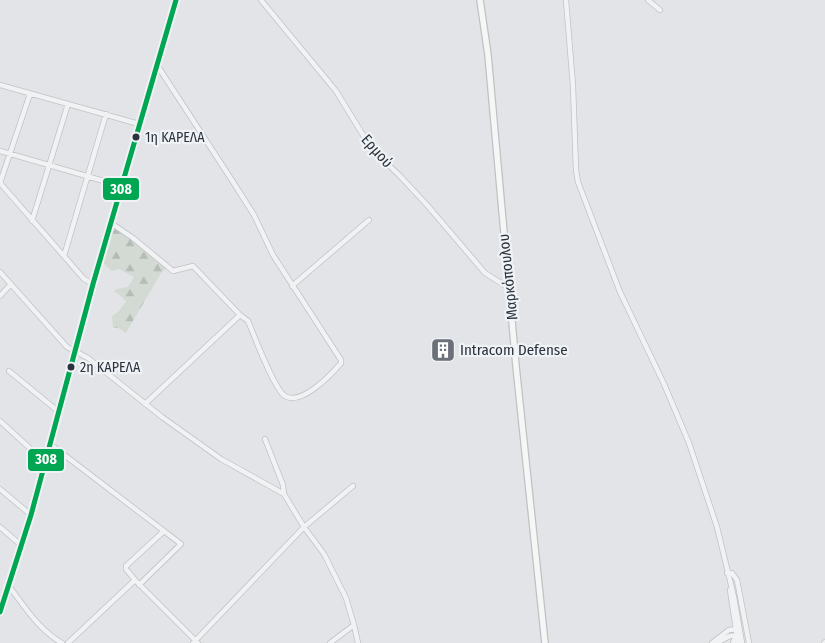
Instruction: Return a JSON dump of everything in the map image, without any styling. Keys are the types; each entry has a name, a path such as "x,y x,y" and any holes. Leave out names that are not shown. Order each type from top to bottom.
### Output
{"main road":[{"path":"0,612 22,546 46,463 93,284 176,0"},
{"name":"Μαρκόπουλου","path":"480,0 488,54 544,643"}],"street":[{"name":"Ερμού","path":"261,0 336,91 370,148 427,205 486,273 509,288"},
{"path":"566,0 578,182 620,292 685,432 717,527 734,597 737,629 742,643"},
{"path":"648,0 660,10"},
{"path":"111,223 133,238 173,271 193,266 248,321 275,383 287,398 302,397 339,366 341,360 273,255 254,216 234,183 157,66"},
{"path":"0,85 140,124"},
{"path":"30,94 0,183 84,278 93,284"},
{"path":"32,220 68,104"},
{"path":"64,256 106,114"},
{"path":"0,151 121,186"},
{"path":"292,286 370,220"},
{"path":"0,272 58,339 74,352 88,358 145,404 221,459 284,494"},
{"path":"0,296 11,284"},
{"path":"145,404 240,314"},
{"path":"10,371 59,412"},
{"path":"0,421 46,463"},
{"path":"265,439 283,485 284,494 304,527 324,554 340,585 351,610 358,643"},
{"path":"50,444 181,544 140,585"},
{"path":"164,531 126,566 127,572 195,642 304,527 353,486"},
{"path":"0,489 31,515"},
{"path":"0,527 22,546"},
{"path":"727,573 732,573 737,580 749,643"},
{"path":"68,643 135,580"},
{"path":"9,586 30,614 53,638 62,643"},
{"path":"330,643 354,625"},
{"path":"712,643 729,630 737,629"},
{"path":"716,643 730,636 739,635"},
{"path":"733,643 734,639 739,635"},
{"path":"738,643 739,635"}],"green space":[{"path":"110,230 120,230 167,267 161,273 126,333 118,328 113,328 112,316 126,302 114,291 128,287 134,277 119,269 112,271 102,262"}],"transit line":[{"name":"308","path":"0,612 31,515 93,284 176,0"}],"place":[{"name":"1η ΚΑΡΕΛΑ","path":"136,137"},
{"name":"Intracom Defense","path":"443,350"},
{"name":"2η ΚΑΡΕΛΑ","path":"71,367"}]}
